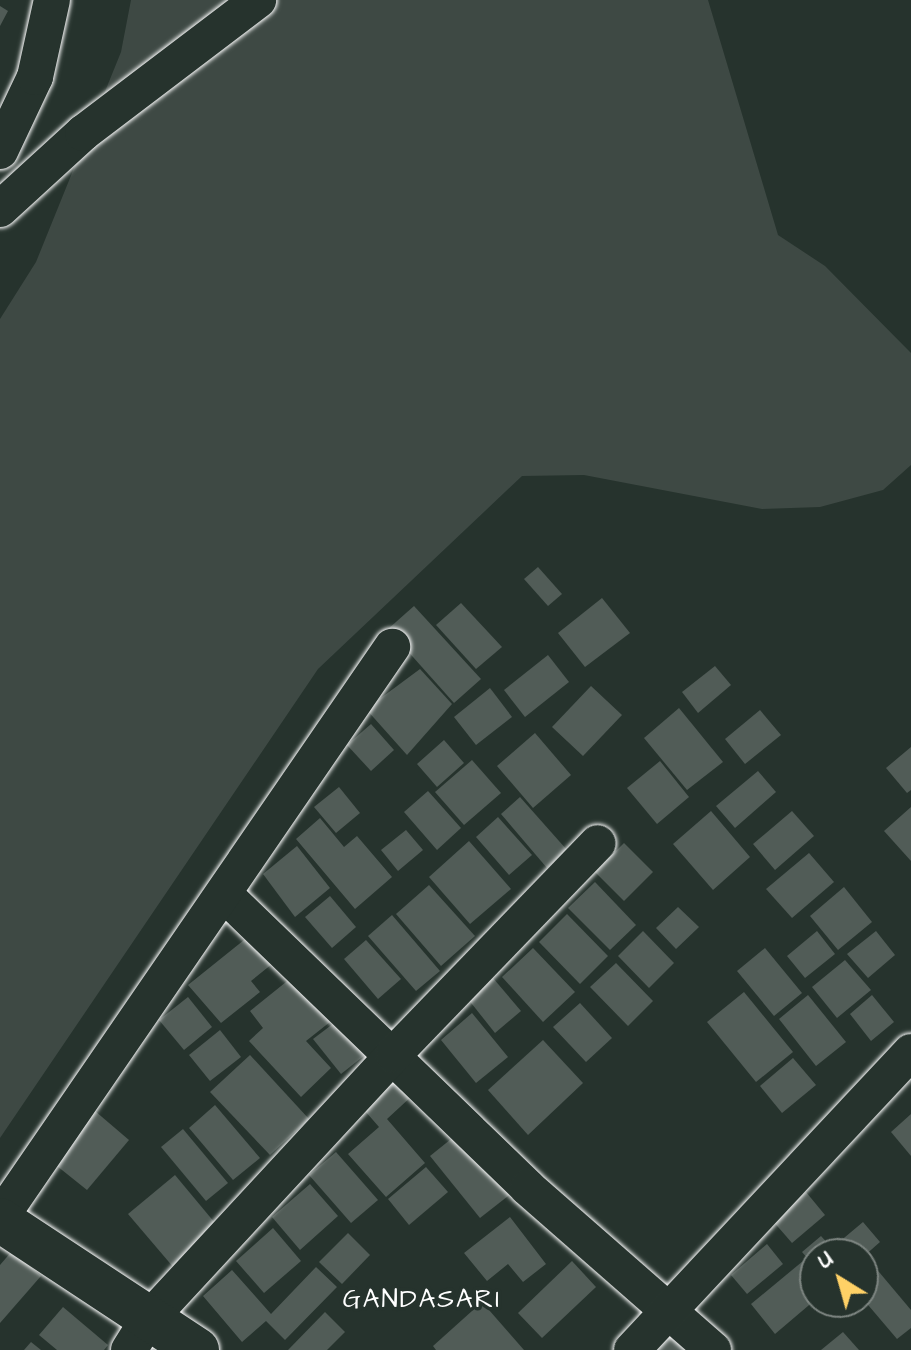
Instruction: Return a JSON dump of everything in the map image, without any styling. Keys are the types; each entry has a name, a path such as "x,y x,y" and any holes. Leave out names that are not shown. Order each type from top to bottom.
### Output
{"street":[{"path":"0,151 35,77 52,0"},
{"path":"0,209 83,133 258,0"},
{"path":"197,1350 138,1335 0,1219 225,895 392,647"},
{"path":"138,1335 394,1054 598,843"},
{"path":"225,895 394,1054 528,1188 670,1309 713,1350"},
{"path":"632,1350 911,1052"}],"shaded area":[{"path":"131,0 708,0 778,235 825,266 911,353 911,465 883,490 820,507 762,509 584,475 522,476 318,669 0,1138 0,319 36,262 121,52"}],"building":[{"path":"0,6 8,11 0,26"},
{"path":"538,567 562,594 548,606 524,579"},
{"path":"602,598 630,633 585,667 558,633"},
{"path":"461,603 502,647 476,669 436,625"},
{"path":"414,606 481,679 454,703 388,629"},
{"path":"548,655 569,682 525,717 504,690"},
{"path":"715,666 731,685 698,713 682,692"},
{"path":"420,669 452,704 407,755 366,709"},
{"path":"591,686 622,715 583,756 552,727"},
{"path":"490,688 512,717 476,745 454,717"},
{"path":"679,708 723,762 687,790 644,738"},
{"path":"760,710 781,735 745,764 725,739"},
{"path":"371,724 394,750 371,771 347,745"},
{"path":"535,733 571,775 533,808 497,766"},
{"path":"444,740 464,763 437,787 417,764"},
{"path":"911,747 911,790 907,793 886,768"},
{"path":"472,760 501,793 464,825 435,792"},
{"path":"660,761 689,797 657,824 627,788"},
{"path":"758,771 776,792 735,828 716,806"},
{"path":"339,787 360,813 336,833 314,807"},
{"path":"428,791 461,828 437,850 404,812"},
{"path":"520,797 567,850 547,868 501,814"},
{"path":"911,807 911,861 884,831"},
{"path":"711,811 750,857 713,890 673,844"},
{"path":"792,811 814,836 775,870 753,844"},
{"path":"498,817 532,855 509,875 476,837"},
{"path":"320,818 344,847 357,836 392,877 355,909 296,839"},
{"path":"406,830 423,850 398,871 381,850"},
{"path":"469,841 511,889 470,924 429,877"},
{"path":"624,843 653,872 624,901 595,872"},
{"path":"297,846 330,888 295,917 263,874"},
{"path":"809,853 834,882 792,918 766,889"},
{"path":"595,882 636,925 610,950 568,908"},
{"path":"429,885 475,936 441,966 396,914"},
{"path":"844,887 872,922 838,950 810,916"},
{"path":"330,896 356,927 332,948 305,917"},
{"path":"678,907 699,927 676,949 656,928"},
{"path":"567,914 608,956 580,984 539,942"},
{"path":"392,915 440,971 416,991 368,936"},
{"path":"643,931 674,963 649,988 618,956"},
{"path":"817,931 835,954 805,978 787,956"},
{"path":"876,931 895,955 868,978 847,954"},
{"path":"249,936 272,964 251,981 260,992 221,1023 188,985"},
{"path":"366,940 401,979 378,999 344,959"},
{"path":"533,948 575,992 543,1022 502,977"},
{"path":"765,948 802,993 774,1016 737,971"},
{"path":"845,960 871,990 837,1018 812,987"},
{"path":"616,963 653,1001 628,1026 590,987"},
{"path":"291,978 330,1022 306,1041 331,1068 301,1097 249,1041 263,1028 250,1011"},
{"path":"493,978 521,1011 495,1033 468,999"},
{"path":"744,992 793,1052 756,1082 707,1022"},
{"path":"808,995 846,1042 816,1066 779,1019"},
{"path":"872,995 894,1022 871,1041 850,1014"},
{"path":"188,997 212,1027 184,1050 159,1020"},
{"path":"580,1003 612,1038 586,1062 553,1027"},
{"path":"472,1013 508,1057 476,1083 441,1040"},
{"path":"342,1017 370,1051 341,1074 313,1039"},
{"path":"220,1030 241,1057 210,1081 189,1055"},
{"path":"543,1040 583,1083 528,1135 488,1090"},
{"path":"250,1055 309,1119 270,1155 210,1092"},
{"path":"793,1058 816,1085 782,1113 760,1086"},
{"path":"393,1073 413,1095 387,1119 425,1163 386,1197 348,1154 379,1127 359,1104"},
{"path":"215,1105 260,1158 233,1180 189,1128"},
{"path":"95,1111 129,1140 87,1190 52,1162"},
{"path":"911,1114 911,1156 891,1132"},
{"path":"466,1127 517,1189 480,1218 430,1156"},
{"path":"183,1129 228,1183 206,1201 161,1147"},
{"path":"336,1152 378,1200 351,1223 309,1175"},
{"path":"426,1167 448,1192 409,1225 388,1199"},
{"path":"175,1175 220,1229 174,1268 128,1214"},
{"path":"310,1184 338,1216 300,1250 272,1217"},
{"path":"806,1192 825,1215 792,1243 772,1220"},
{"path":"510,1217 546,1264 523,1282 508,1264 487,1281 464,1253"},
{"path":"863,1222 877,1238 844,1238"},
{"path":"273,1228 301,1261 264,1293 236,1261"},
{"path":"348,1233 370,1255 342,1284 319,1262"},
{"path":"767,1244 783,1264 747,1294 731,1275"},
{"path":"12,1251 41,1276 0,1323 0,1265"},
{"path":"572,1261 596,1287 542,1338 518,1313"},
{"path":"799,1264 799,1314 775,1334 751,1304"},
{"path":"316,1267 337,1287 285,1340 266,1321 242,1342 203,1296 232,1270 271,1314"},
{"path":"879,1272 911,1310 911,1328 897,1339 879,1318"},
{"path":"482,1302 524,1350 436,1350 433,1346"},
{"path":"63,1307 108,1345 104,1350 57,1350 39,1335"},
{"path":"325,1312 345,1332 327,1350 288,1350"},
{"path":"673,1329 686,1350 648,1350"},
{"path":"843,1332 859,1350 821,1350"},
{"path":"31,1342 41,1350 24,1350"}],"district":[{"name":"GANDASARI","path":"422,1300"}]}
